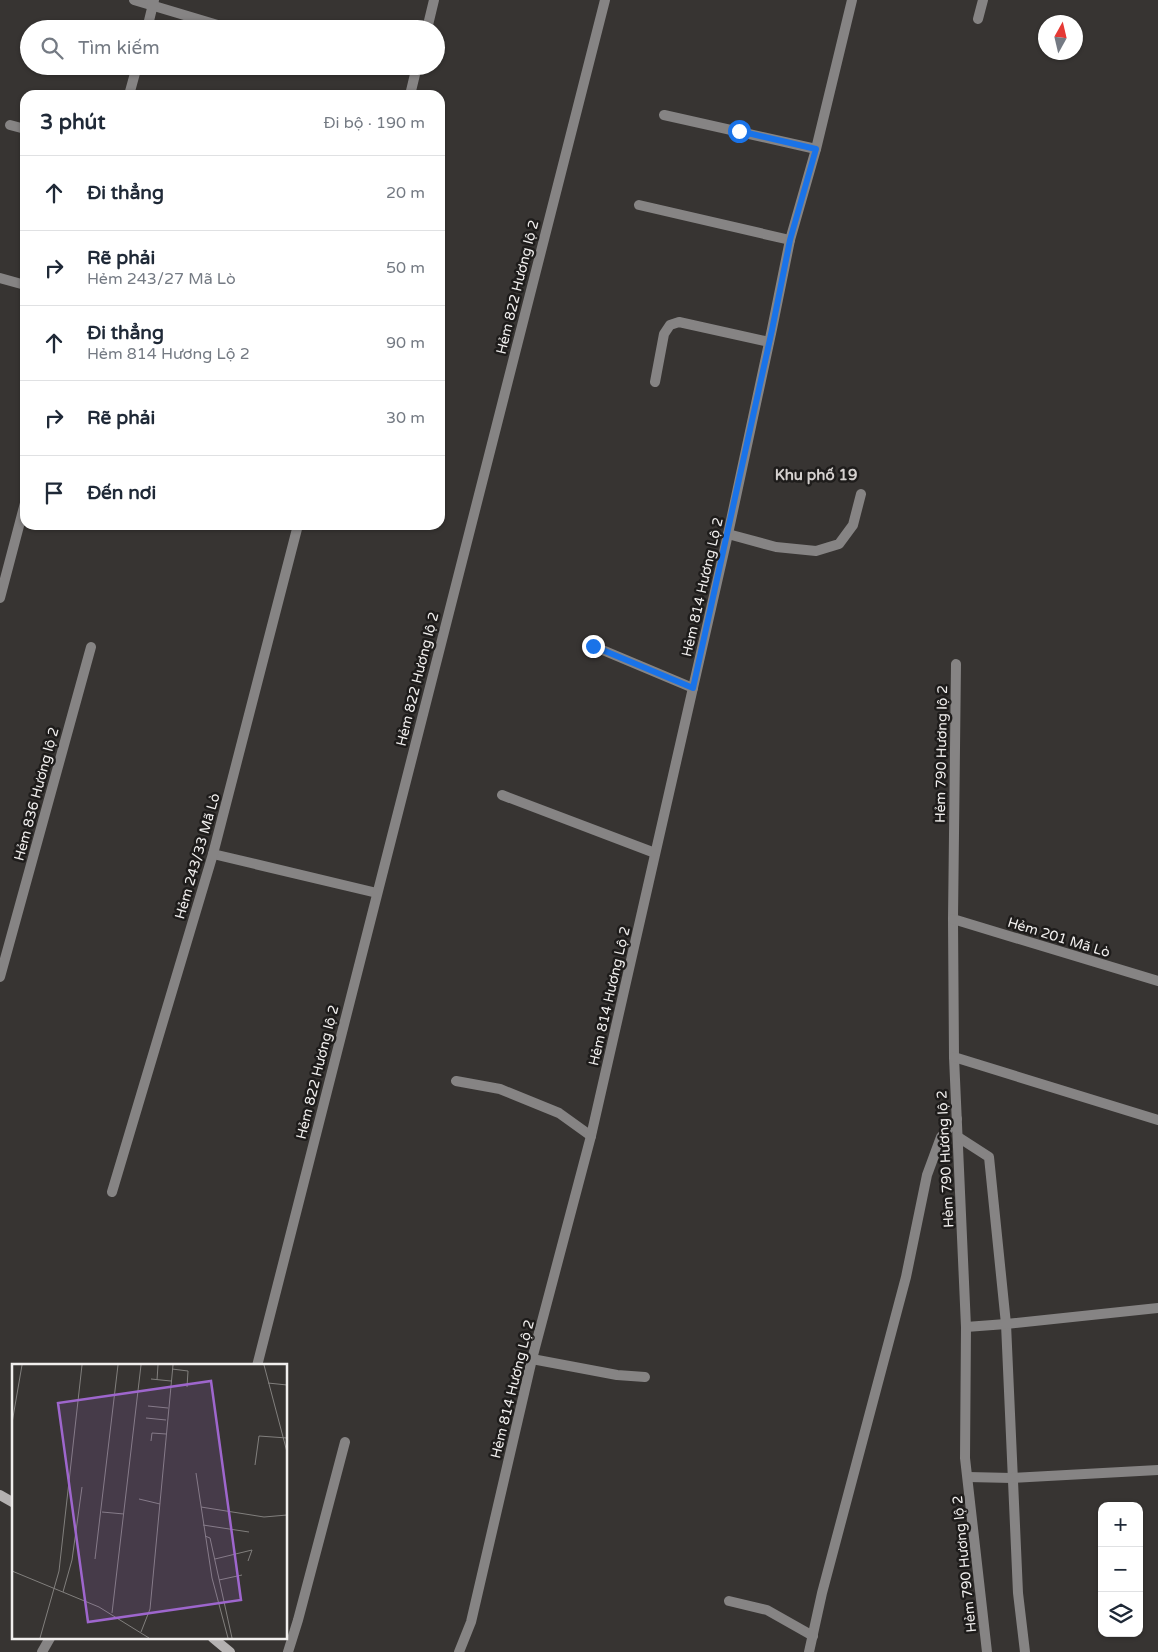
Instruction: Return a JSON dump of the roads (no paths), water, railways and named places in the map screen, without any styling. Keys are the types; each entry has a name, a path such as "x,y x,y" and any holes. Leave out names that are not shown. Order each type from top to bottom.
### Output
{"main road":[{"path":"0,1495 12,1502"},
{"path":"215,1640 230,1652"}],"street":[{"path":"134,0 153,3 204,20"},
{"path":"429,20 434,0"},
{"name":"Hẻm 822 Hương lộ 2","path":"258,1364 605,0"},
{"name":"Hẻm 814 Hương Lộ 2","path":"459,1652 471,1622 532,1358 591,1136 728,534 790,240 816,149 852,0"},
{"path":"978,18 983,0"},
{"path":"149,20 153,3"},
{"path":"130,90 135,75"},
{"path":"411,90 415,75"},
{"path":"664,115 816,149"},
{"path":"10,125 20,128"},
{"path":"639,205 790,240"},
{"path":"0,278 20,284"},
{"path":"654,382 664,334 670,325 679,322 769,342"},
{"path":"728,534 776,547 816,551 839,544 853,525 861,494"},
{"path":"0,598 3,576 20,520"},
{"name":"Hẻm 243/33 Mã Lò","path":"112,1192 213,854 297,530"},
{"path":"593,646 693,688"},
{"name":"Hẻm 836 Hương lộ 2","path":"0,977 91,647"},
{"name":"Hẻm 790 Hương lộ 2","path":"956,664 953,919 954,1057 966,1327 965,1458 987,1652"},
{"path":"502,794 655,853"},
{"path":"213,854 377,893"},
{"name":"Hẻm 201 Mã Lò","path":"953,919 1158,981"},
{"path":"954,1057 1158,1120"},
{"path":"456,1081 500,1089 559,1112 591,1136"},
{"path":"809,1652 822,1593 906,1277 927,1175 941,1137 957,1119"},
{"path":"958,1137 989,1157 1006,1324 1018,1593 1025,1652"},
{"path":"966,1327 1158,1308"},
{"path":"532,1358 617,1375 645,1377"},
{"path":"288,1652 346,1442"},
{"path":"968,1477 1012,1478 1158,1470"},
{"path":"729,1601 767,1610 813,1636"},
{"path":"42,1652 49,1640"}],"district":[{"name":"Khu phố 19","path":"816,475"}]}
